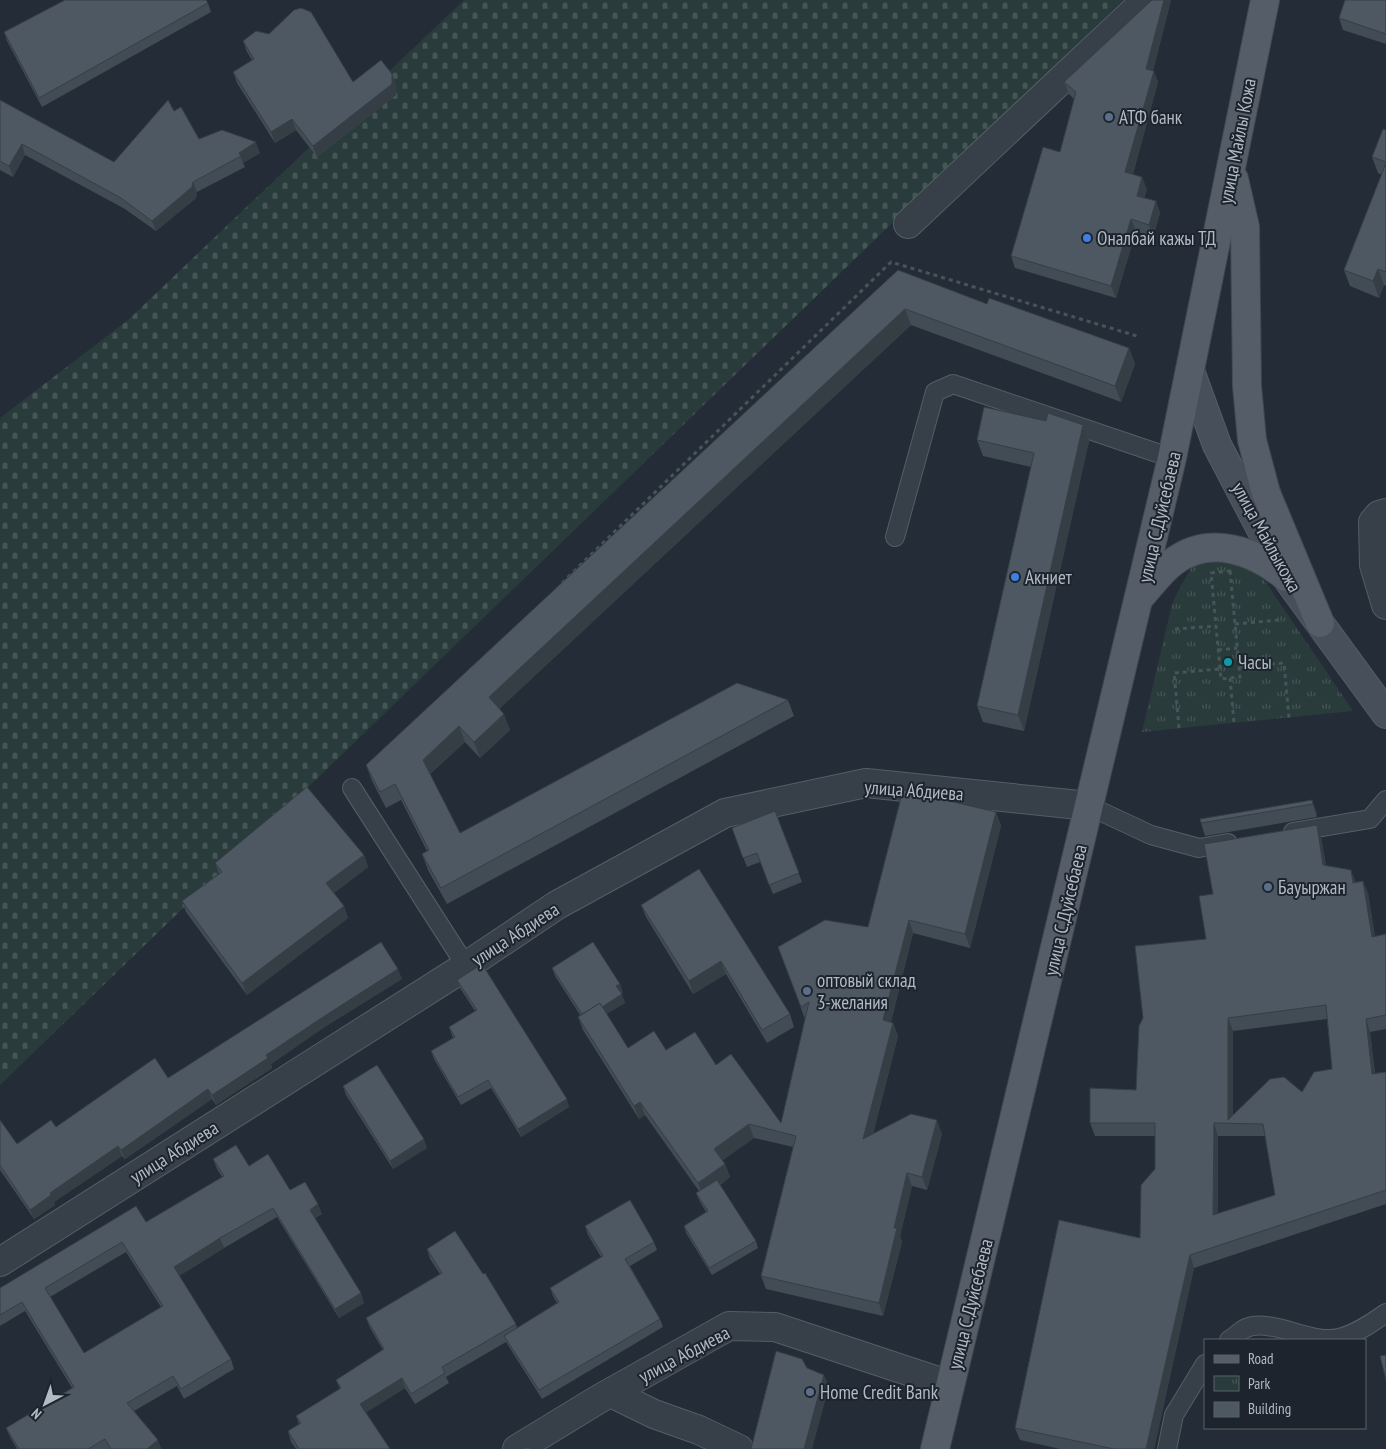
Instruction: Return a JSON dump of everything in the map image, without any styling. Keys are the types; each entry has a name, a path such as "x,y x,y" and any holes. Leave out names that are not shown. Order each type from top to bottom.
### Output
{"main road":[{"name":"улица Майлы Кожа","path":"1190,371 1232,171 1263,1"},
{"path":"1232,171 1245,227 1247,386 1252,440 1266,493 1320,623"},
{"name":"улица С.Дуйсебаева","path":"935,1449 1140,597 1190,371"},
{"path":"1140,597 1173,562 1201,549 1218,547 1251,554 1268,561 1286,577"}],"street":[{"path":"908,224 1146,0"},
{"name":"улица Майлыкожа","path":"1190,371 1217,445 1286,577 1386,714"},
{"path":"1386,513 1379,515 1373,522 1374,565 1386,605"},
{"name":"улица Абдиева","path":"0,1262 466,966 557,905 725,813 866,783 1089,806"},
{"name":"улица Абдиева","path":"517,1449 729,1326 774,1327 950,1385"},
{"path":"611,1393 654,1414 699,1430 739,1449"}],"lane":[{"path":"894,537 935,392 953,384 1172,458"},
{"path":"352,788 466,966"},
{"path":"1275,835 1370,819 1386,800"},
{"path":"1089,806 1150,835 1199,848 1247,840"},
{"path":"1230,1339 1246,1328 1273,1326 1319,1338 1338,1338 1366,1327 1386,1313"},
{"path":"1167,1449 1174,1415 1204,1366"}],"path":[{"path":"558,587 890,262 1137,336"},
{"path":"1230,571 1235,624 1240,677 1220,680 1211,573 1230,571"},
{"path":"1235,624 1280,620"},
{"path":"1175,629 1216,626"},
{"path":"1218,650 1237,648"},
{"path":"1239,667 1284,663 1288,718"},
{"path":"1179,728 1174,672 1219,669"},
{"path":"1230,678 1234,722"}],"green space":[{"path":"464,0 1123,0 0,1085 0,418 128,320"},
{"path":"1216,559 1243,562 1265,581 1353,711 1142,732 1172,604 1192,567"}],"building":[{"path":"65,0 206,0 208,3 39,98 4,32"},
{"path":"1152,0 1164,0 1146,69 1154,71 1125,172 1142,177 1137,196 1156,201 1149,225 1131,219 1111,286 1011,256 1043,147 1060,152 1076,92 1064,82"},
{"path":"1345,0 1386,0 1386,34 1339,18"},
{"path":"301,8 311,12 353,82 381,60 392,74 392,84 313,146 292,119 271,132 233,72 254,59 243,41 256,31 269,34 294,10"},
{"path":"0,100 114,162 168,100 174,111 181,107 199,139 222,130 256,142 239,153 241,156 193,182 192,187 152,221 121,198 22,144 9,166 0,161"},
{"path":"1383,129 1386,130 1386,162 1372,157"},
{"path":"1386,163 1386,272 1378,269 1373,281 1344,270"},
{"path":"898,270 987,304 989,298 1129,348 1115,386 905,309 489,697 504,714 474,742 459,726 423,760 460,833 737,683 788,700 441,888 422,854 429,850 395,784 380,792 366,765"},
{"path":"984,407 1046,421 1048,413 1083,425 1018,715 977,706 1034,453 977,440"},
{"path":"307,787 364,855 326,883 344,906 242,983 182,901 222,872 215,863"},
{"path":"903,790 996,812 965,934 909,920 883,1020 893,1023 863,1139 911,1114 937,1120 922,1177 907,1173 894,1228 897,1228 879,1303 761,1276 796,1136 749,1124 714,1149 725,1164 698,1183 640,1102 634,1106 578,1017 600,1003 628,1048 654,1031 666,1050 695,1032 716,1065 731,1054 781,1123 809,1002 801,1007 778,947 825,920 868,927"},
{"path":"1312,800 1313,804 1201,823 1200,819"},
{"path":"775,811 799,873 769,885 757,853 743,858 732,828"},
{"path":"1317,825 1323,865 1351,870 1353,883 1363,881 1372,937 1386,934 1386,1015 1366,1019 1372,1074 1386,1072 1386,1190 1190,1255 1146,1449 1114,1449 1015,1428 1059,1220 1140,1238 1141,1185 1155,1169 1155,1123 1090,1123 1090,1088 1136,1090 1139,1026 1143,1018 1135,946 1206,939 1199,896 1213,894 1204,844","holes":["1326,1005 1332,1069 1314,1072 1302,1092 1284,1077 1270,1079 1228,1120 1228,1018","1214,1123 1263,1124 1275,1195 1213,1215"]},
{"path":"699,869 790,1014 762,1030 721,961 689,981 641,905"},
{"path":"381,942 398,969 266,1055 268,1058 212,1095 208,1089 121,1150 118,1146 50,1193 51,1195 30,1210 0,1165 0,1120 17,1144 51,1120 56,1127 155,1058 168,1078"},
{"path":"593,942 620,984 616,986 622,994 602,1007 600,1003 582,1014 552,968"},
{"path":"482,964 567,1099 518,1129 488,1080 458,1097 431,1051 455,1037 449,1027 477,1010 457,980"},
{"path":"377,1065 424,1139 390,1161 343,1086"},
{"path":"236,1145 249,1166 268,1154 290,1190 305,1182 318,1204 310,1210 361,1293 335,1309 273,1208 174,1267 231,1359 181,1389 173,1376 127,1403 158,1440 147,1449 111,1449 105,1439 88,1449 19,1449 6,1428 74,1387 22,1302 0,1315 0,1288 136,1206 146,1222 224,1176 213,1159","holes":["122,1242 163,1306 84,1353 45,1288"]},
{"path":"717,1180 756,1241 709,1268 684,1226 708,1211 696,1193"},
{"path":"630,1200 654,1242 625,1259 660,1319 539,1390 504,1336 559,1302 550,1288 603,1256 585,1226"},
{"path":"455,1231 483,1274 485,1273 516,1324 442,1367 445,1373 411,1394 402,1378 360,1404 390,1449 299,1449 288,1431 301,1423 296,1416 341,1388 336,1380 384,1349 366,1318 442,1273 427,1249"},
{"path":"776,1351 802,1359 807,1368 824,1375 804,1449 751,1449"},
{"path":"1386,1355 1386,1380 1380,1356"}],"place":[{"name":"АТФ банк","path":"1109,117"},
{"name":"Оналбай кажы ТД","path":"1087,238"},
{"name":"Акниет","path":"1015,577"},
{"name":"Часы","path":"1228,662"},
{"name":"Бауыржан","path":"1268,887"},
{"name":"оптовый склад 3-желания","path":"807,991"},
{"name":"Home Credit Bank","path":"810,1392"}]}
